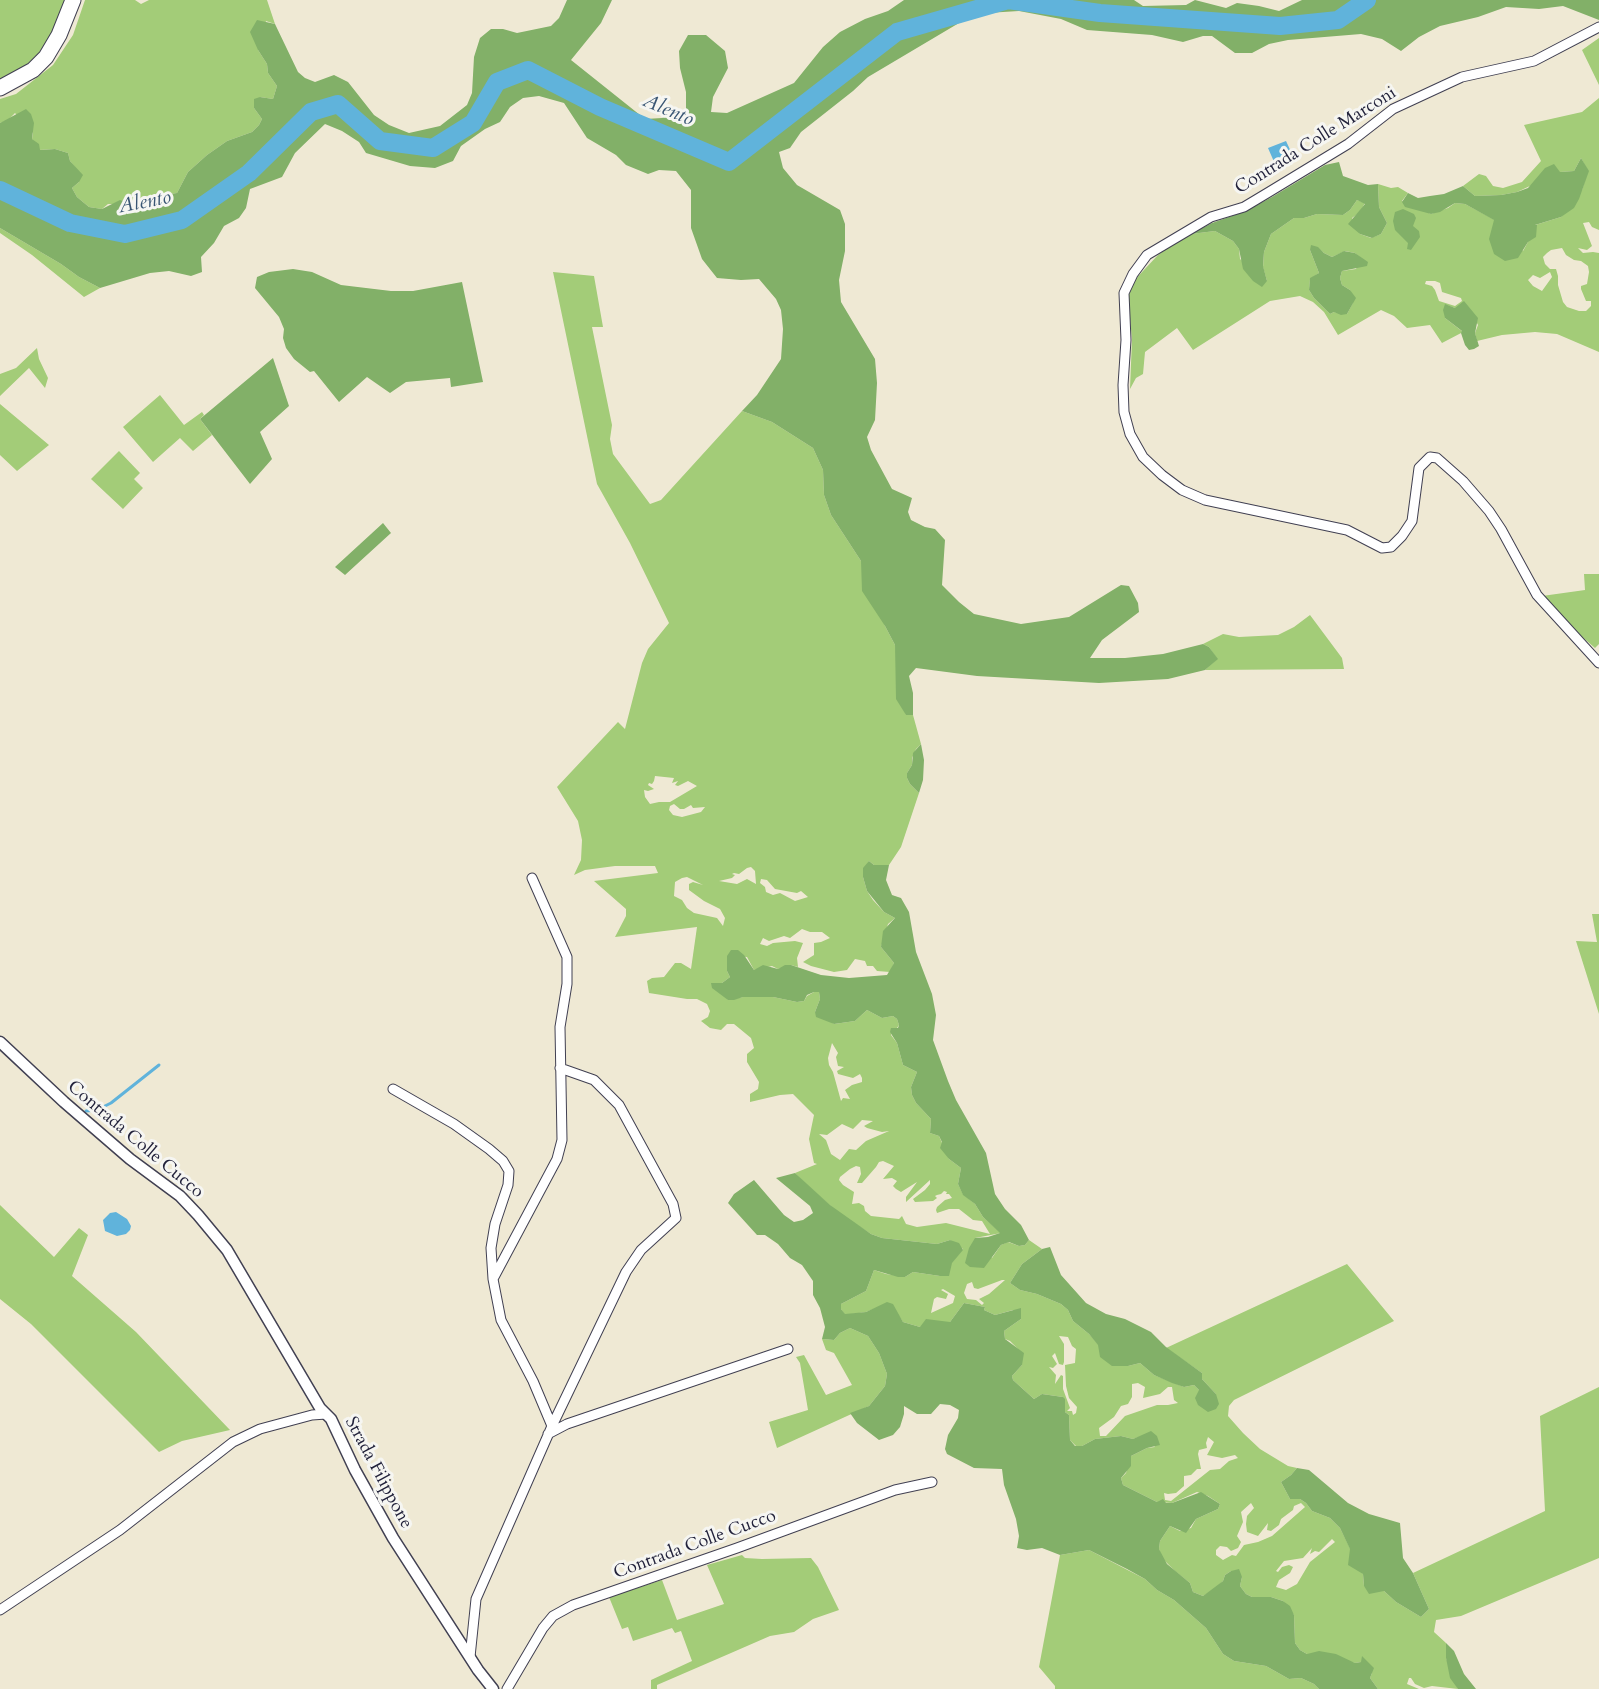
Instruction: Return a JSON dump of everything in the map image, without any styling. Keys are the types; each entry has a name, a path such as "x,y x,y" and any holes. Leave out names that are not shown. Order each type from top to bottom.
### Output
{"highway":[{"path":"0,88 33,70 46,57 70,5"}],"street":[{"name":"Contrada Colle Marconi","path":"1599,27 1534,61 1462,77 1393,109 1348,144 1244,207 1211,217 1147,255 1133,274 1124,293 1126,340 1122,385 1124,411 1130,434 1143,456 1162,475 1182,490 1205,500 1347,530 1382,548 1391,547 1412,521 1419,468 1430,457 1437,458 1463,481 1489,511 1537,595 1599,663"},
{"path":"493,1279 556,1159 562,1140 560,1027 567,984 567,957 532,878"},
{"name":"Contrada Colle Cucco","path":"0,1042 64,1102 130,1159 180,1196 198,1215 226,1250 320,1408 326,1414"},
{"path":"470,1657 471,1631 477,1599 550,1430 626,1272 641,1250 676,1218 673,1204 619,1105 594,1080 560,1068"},
{"path":"393,1089 454,1124 503,1161 509,1171 491,1248 493,1279 501,1320 534,1381 550,1430"},
{"path":"550,1430 788,1349"},
{"name":"Strada Filippone","path":"0,1610 120,1530 233,1442 260,1429 312,1415 326,1414 331,1419 354,1470 393,1538 493,1689"},
{"name":"Contrada Colle Cucco","path":"507,1689 543,1628 553,1616 573,1605 895,1490 932,1482"}],"green space":[{"path":"0,0 67,0 53,36 38,54 20,71 0,80"},
{"path":"85,0 135,0 141,4 149,0 267,0 275,24 266,21 258,50 267,64 268,73 277,86 273,99 260,97 254,108 262,119 259,125 252,132 227,141 207,155 188,172 177,193 135,199 131,204 108,204 102,209 89,207 77,197 72,188 79,182 68,153 55,149 39,150 32,139 33,133 15,113 8,120 0,123 0,99 16,94 53,65 73,35"},
{"path":"567,0 612,0 601,23 571,60 645,119 662,118 686,109 686,92 680,68 679,51 688,35 706,35 725,51 728,68 713,97 711,112 727,113 794,83 823,47 840,32 865,19 888,11 904,0 1134,0 1143,6 1186,5 1195,0 1226,8 1237,3 1279,11 1302,0 1599,0 1599,20 1563,6 1539,9 1506,7 1478,17 1440,26 1419,37 1401,51 1382,39 1361,34 1288,40 1269,44 1252,53 1235,53 1212,36 1203,36 1183,42 1152,35 1087,30 1061,19 1019,11 987,13 959,23 868,77 801,132 790,148 779,152 783,168 797,185 840,210 845,224 845,251 839,280 841,302 875,359 877,383 875,420 867,437 871,450 892,489 912,498 908,512 911,520 935,529 945,540 942,585 974,614 1021,624 1069,617 1121,585 1129,586 1138,603 1139,612 1102,640 1090,658 1125,658 1163,654 1203,644 1209,647 1218,659 1205,670 1168,679 1099,683 977,676 916,668 909,676 913,693 913,715 906,715 896,699 895,645 862,591 861,561 831,515 824,495 823,470 813,448 772,422 742,411 757,395 781,359 783,329 781,310 776,299 759,279 717,278 702,259 691,228 691,190 676,171 659,170 648,174 626,165 616,155 587,138 564,103 539,96 523,98 510,107 500,122 485,129 461,146 453,161 435,168 410,166 366,153 359,142 325,124 295,153 282,177 250,189 246,208 239,218 224,226 214,243 201,257 202,272 191,276 169,271 150,273 100,288 0,228 0,123 26,109 31,114 34,123 32,139 39,144 40,150 55,149 68,153 70,161 83,175 72,188 77,197 89,207 102,209 120,200 131,204 135,199 177,193 188,172 207,155 227,141 252,132 259,125 262,119 254,108 254,99 260,97 273,99 277,86 268,73 267,64 250,32 257,20 275,24 298,72 305,78 315,82 334,75 348,82 374,115 389,125 409,133 440,126 467,105 472,93 474,57 480,38 491,29 503,29 517,33 551,26 559,18"},
{"path":"1599,38 1599,85 1582,50"},
{"path":"1599,98 1599,230 1592,227 1589,222 1583,223 1592,246 1587,250 1578,248 1583,253 1599,253 1599,352 1557,334 1535,332 1502,335 1477,341 1475,333 1478,325 1469,308 1455,308 1446,305 1445,318 1463,332 1442,343 1430,325 1407,328 1394,316 1381,310 1338,335 1324,312 1313,302 1300,296 1270,301 1193,350 1177,328 1145,352 1143,374 1136,378 1130,389 1132,339 1128,298 1133,282 1158,255 1176,242 1191,234 1215,231 1233,241 1239,249 1240,259 1267,281 1263,267 1264,252 1271,234 1294,218 1317,214 1343,215 1357,200 1365,203 1360,212 1352,218 1360,234 1371,238 1381,234 1387,223 1379,207 1378,184 1391,188 1398,187 1408,193 1402,201 1431,214 1455,203 1465,204 1495,220 1523,251 1532,226 1561,217 1582,190 1588,171 1581,158 1574,171 1560,172 1517,192 1475,196 1463,186 1479,174 1486,176 1493,186 1503,188 1522,182 1541,161 1524,125 1582,112","holes":["1317,247 1332,257 1345,251 1355,253 1361,258 1356,269 1342,271 1340,278 1342,285 1350,290 1353,303 1347,314 1334,312 1330,314 1309,290 1310,279 1319,273 1310,250","1562,248 1566,255 1588,266 1587,284 1581,286 1586,301 1591,301 1591,306 1586,311 1567,307 1563,302 1556,269 1550,269 1543,257 1551,250","1550,272 1552,277 1542,291 1528,280 1533,275 1540,278","1426,281 1440,283 1442,292 1461,298 1462,301 1455,306 1439,301 1432,286 1425,284"]},
{"path":"1581,158 1589,171 1574,208 1561,217 1535,225 1537,225 1536,237 1528,242 1518,258 1505,261 1494,254 1489,239 1494,220 1465,204 1455,203 1440,212 1431,214 1405,207 1402,202 1408,193 1418,198 1444,194 1463,186 1475,196 1517,192 1528,188 1545,168 1554,164 1560,172 1574,171"},
{"path":"1339,162 1343,176 1368,185 1378,184 1379,207 1387,223 1381,234 1372,238 1360,234 1348,224 1365,204 1357,200 1343,215 1317,214 1294,218 1271,234 1264,252 1263,266 1267,281 1262,287 1253,281 1243,269 1239,249 1233,241 1215,231 1191,234 1212,223 1246,211 1325,165"},
{"path":"1403,209 1414,214 1416,218 1413,226 1419,231 1420,237 1411,250 1407,249 1408,243 1395,230 1393,221 1395,212"},
{"path":"0,228 100,288 84,297 32,255 0,233"},
{"path":"1311,245 1332,257 1344,251 1355,253 1368,262 1367,266 1342,271 1340,278 1342,285 1356,298 1347,314 1341,315 1334,312 1330,314 1309,290 1310,278 1319,273 1310,250"},
{"path":"293,269 312,272 341,285 391,291 413,291 462,282 483,382 451,387 450,378 406,382 390,393 367,377 339,402 314,371 310,372 294,359 286,348 283,338 284,329 279,317 255,288 257,277 269,272"},
{"path":"553,272 594,276 603,327 592,327 612,425 610,439 613,454 650,504 661,500 742,411 772,422 813,448 823,470 824,495 831,515 861,561 885,626 895,645 906,715 913,715 921,744 916,749 912,765 907,773 910,784 919,793 901,847 889,865 874,865 869,861 863,877 867,891 873,900 884,912 895,918 888,924 881,947 894,963 890,972 877,971 873,966 867,966 865,961 855,959 847,970 834,972 811,966 803,962 814,955 814,943 830,938 822,932 802,929 790,938 784,936 769,941 763,938 760,944 767,946 773,943 795,941 803,943 797,958 798,967 791,965 778,969 772,966 754,970 747,957 727,956 727,971 730,977 722,983 728,1000 743,997 773,997 797,1002 804,1001 814,992 819,992 820,999 815,1012 834,1024 855,1021 867,1010 882,1018 893,1016 897,1019 899,1025 897,1028 892,1028 891,1035 897,1043 903,1065 917,1072 911,1087 912,1095 916,1103 931,1119 930,1133 939,1136 949,1159 961,1168 958,1184 963,1194 1001,1233 975,1238 992,1258 1001,1245 1008,1242 1019,1246 1025,1245 1029,1240 1042,1249 1022,1264 1010,1283 1020,1290 1061,1304 1068,1310 1073,1321 1099,1345 1128,1366 1140,1363 1154,1375 1184,1387 1194,1385 1199,1390 1216,1394 1202,1379 1202,1373 1166,1348 1347,1264 1394,1321 1234,1400 1229,1406 1228,1416 1260,1449 1288,1466 1297,1468 1281,1482 1290,1499 1300,1499 1312,1511 1330,1518 1340,1528 1363,1574 1364,1586 1384,1591 1396,1602 1421,1617 1429,1609 1413,1573 1545,1511 1540,1416 1599,1387 1599,1558 1461,1616 1436,1620 1434,1632 1446,1643 1446,1658 1458,1689 1432,1686 1424,1688 1409,1678 1407,1684 1419,1689 1378,1689 1370,1678 1372,1673 1361,1662 1347,1661 1335,1654 1307,1654 1295,1643 1294,1615 1283,1601 1271,1597 1252,1597 1246,1594 1240,1586 1242,1577 1231,1571 1225,1575 1223,1581 1215,1589 1203,1596 1193,1592 1190,1583 1162,1558 1159,1549 1160,1541 1170,1526 1180,1531 1191,1528 1196,1519 1218,1509 1220,1504 1197,1492 1172,1503 1157,1502 1123,1485 1121,1478 1126,1473 1131,1456 1147,1448 1155,1447 1145,1435 1133,1439 1121,1436 1095,1439 1082,1446 1076,1446 1070,1440 1069,1415 1065,1412 1063,1397 1042,1394 1034,1399 1013,1380 1012,1376 1022,1365 1018,1349 1005,1339 1004,1331 1021,1319 1013,1310 995,1315 984,1310 985,1307 964,1303 950,1322 920,1327 903,1322 899,1316 876,1308 845,1315 841,1304 866,1291 874,1270 905,1277 913,1272 940,1276 963,1249 950,1240 937,1244 882,1238 871,1234 840,1214 805,1184 795,1173 817,1164 814,1163 809,1139 814,1115 793,1094 750,1102 750,1094 758,1089 759,1082 747,1062 747,1054 754,1048 751,1038 734,1024 727,1024 721,1030 710,1028 701,1021 708,1017 710,1011 707,1004 697,999 649,993 647,981 664,977 675,963 681,963 691,969 697,927 615,937 626,916 626,909 594,881 658,873 655,866 615,866 585,870 574,875 581,860 582,840 578,821 557,787 618,722 625,729 642,663 648,649 669,623 630,543 597,484","holes":["655,776 674,778 672,783 678,781 675,785 678,786 688,781 697,786 670,802 650,804 645,797 644,790 654,789 648,785 652,784","674,804 680,809 691,805 693,808 705,807 701,812 682,817 673,815 669,810","751,867 755,871 756,884 747,879 737,884 719,881 732,878 734,873 739,874","687,877 703,885 693,882 689,884 689,890 720,909 725,918 723,926 717,918 694,913 682,900 674,896 675,882 682,878","761,879 767,880 775,889 797,893 801,891 808,897 795,901 780,893 773,895 766,892 765,887 760,883","832,1043 838,1053 836,1057 838,1066 844,1067 837,1071 838,1074 853,1078 860,1074 862,1078 862,1082 845,1090 850,1099 843,1098 841,1101 828,1058","862,1120 873,1121 864,1126 867,1128 882,1132 889,1131 866,1141 856,1150 849,1149 840,1160 831,1154 826,1140 819,1134 827,1135 842,1124 853,1129","883,1161 894,1166 883,1179 892,1178 897,1181 893,1186 896,1189 901,1192 917,1182 906,1197 906,1202 930,1180 925,1190 913,1199 915,1202 933,1201 937,1198 935,1196 944,1191 947,1192 946,1194 952,1198 945,1200 937,1207 937,1213 959,1209 973,1220 982,1221 990,1234 946,1223 917,1227 906,1224 902,1216 899,1219 871,1216 865,1211 864,1206 859,1203 852,1204 854,1192 839,1180 856,1166 860,1167 861,1174 857,1183 862,1183 879,1162","1005,1280 989,1294 979,1299 984,1303 982,1305 976,1300 967,1299 964,1293 967,1284 972,1282 974,1288 978,1289","943,1289 955,1296 953,1303 931,1313 934,1299 937,1297 946,1299 948,1294 941,1290","1059,1336 1068,1337 1076,1349 1075,1363 1065,1365 1069,1398 1077,1407 1073,1415 1072,1411 1067,1411 1070,1408 1063,1389 1063,1376 1061,1375 1055,1384 1056,1375 1049,1367 1053,1368 1057,1364 1052,1356 1055,1353 1059,1364 1063,1365 1064,1344","1138,1383 1145,1387 1143,1398 1160,1394 1168,1387 1172,1387 1174,1400 1178,1403 1157,1405 1125,1416 1106,1436 1100,1436 1099,1428 1114,1417 1121,1406 1128,1404 1132,1397 1132,1384","1208,1437 1214,1442 1207,1455 1222,1458 1235,1455 1238,1458 1229,1461 1220,1469 1210,1470 1171,1501 1165,1500 1164,1493 1176,1493 1184,1486 1184,1476 1201,1469 1199,1450 1207,1448","1251,1503 1254,1508 1247,1516 1247,1532 1258,1536 1268,1523 1267,1530 1271,1531 1279,1525 1281,1519 1293,1510 1294,1506 1301,1503 1305,1507 1272,1536 1244,1545 1236,1556 1232,1555 1223,1560 1216,1555 1216,1550 1220,1546 1227,1547 1231,1551 1238,1548 1241,1542 1237,1536 1243,1522 1241,1512","1332,1539 1335,1542 1310,1562 1297,1584 1286,1590 1276,1587 1279,1580 1290,1573 1293,1567 1289,1565 1276,1571 1284,1561 1303,1558 1312,1548 1310,1554 1315,1551 1319,1552"]},
{"path":"1464,301 1478,318 1475,333 1479,346 1469,350 1465,345 1462,331 1445,318 1443,310 1445,304 1455,308"},
{"path":"37,348 39,359 48,378 45,388 29,368 0,396 0,374 16,368"},
{"path":"273,358 289,406 260,432 272,459 250,484 200,419"},
{"path":"160,395 184,425 202,412 204,415 200,419 212,435 193,451 180,438 153,462 123,427"},
{"path":"0,404 49,445 17,471 0,455"},
{"path":"119,451 140,473 134,479 143,488 123,509 91,479"},
{"path":"383,523 391,533 345,575 335,567"},
{"path":"1584,574 1599,574 1599,644 1595,648 1573,629 1542,596 1585,590"},
{"path":"1310,615 1342,658 1344,669 1205,670 1217,659 1209,647 1203,644 1223,634 1239,637 1278,635"},
{"path":"921,744 924,760 923,780 919,793 910,784 907,773 912,765 913,753"},
{"path":"869,861 874,865 889,865 886,880 892,895 901,898 909,912 916,952 932,994 936,1015 933,1040 948,1081 986,1153 995,1194 1005,1209 1021,1225 1029,1240 1025,1245 1019,1246 1009,1242 1001,1245 984,1268 970,1267 965,1263 969,1248 975,1238 1000,1233 983,1217 975,1204 963,1195 958,1184 961,1168 940,1148 942,1142 939,1136 930,1133 931,1119 916,1103 912,1095 911,1087 917,1072 903,1065 897,1043 890,1032 891,1028 898,1028 897,1019 893,1016 882,1018 867,1010 855,1021 834,1024 816,1017 815,1012 820,999 819,992 807,995 804,1001 797,1002 773,997 743,997 728,1000 712,988 711,983 722,983 730,977 727,971 727,956 731,950 738,950 744,955 754,970 763,965 778,969 791,965 821,975 849,978 887,975 894,963 881,947 883,931 895,918 884,912 867,891 863,868"},
{"path":"1592,914 1599,914 1599,1014 1576,941 1597,942"},
{"path":"795,1173 830,1205 871,1234 882,1238 937,1244 950,1240 959,1243 963,1250 952,1263 949,1276 913,1272 905,1277 898,1277 874,1270 866,1291 841,1304 841,1309 845,1314 866,1312 887,1302 893,1304 903,1322 920,1327 926,1319 950,1322 964,1303 985,1307 984,1310 995,1315 1021,1308 1021,1319 1004,1331 1005,1339 1024,1353 1022,1365 1012,1376 1013,1380 1034,1399 1042,1394 1065,1399 1065,1412 1069,1415 1070,1440 1075,1446 1082,1446 1095,1439 1121,1436 1133,1439 1151,1431 1157,1436 1160,1445 1147,1448 1131,1456 1131,1466 1121,1478 1123,1485 1157,1502 1163,1499 1166,1503 1172,1503 1201,1492 1220,1504 1218,1509 1196,1519 1186,1533 1170,1526 1160,1541 1159,1549 1167,1564 1190,1583 1193,1592 1203,1596 1223,1581 1225,1575 1239,1569 1242,1577 1240,1586 1246,1594 1252,1597 1271,1597 1290,1606 1294,1615 1295,1643 1300,1650 1307,1654 1319,1651 1336,1654 1355,1663 1361,1662 1362,1656 1374,1668 1370,1678 1378,1689 1319,1689 1301,1678 1289,1679 1266,1666 1234,1661 1223,1654 1206,1628 1174,1600 1127,1569 1089,1550 1060,1555 1042,1548 1027,1550 1017,1548 1019,1536 1016,1519 1004,1485 1002,1469 974,1468 947,1454 945,1449 948,1435 958,1418 959,1410 950,1405 940,1404 931,1414 917,1414 904,1406 900,1427 893,1435 879,1440 857,1423 850,1413 869,1406 885,1386 887,1374 879,1353 868,1336 850,1328 840,1333 834,1340 822,1339 825,1327 820,1308 813,1295 813,1281 802,1265 790,1258 778,1244 765,1235 757,1235 728,1203 734,1194 754,1180 784,1215 794,1222 803,1220 813,1213 810,1206 776,1178"},
{"path":"0,1205 54,1257 79,1228 88,1235 72,1276 136,1332 230,1430 182,1441 159,1452 31,1324 0,1299"},
{"path":"1050,1247 1061,1275 1086,1303 1106,1314 1125,1319 1151,1332 1166,1347 1202,1373 1202,1379 1216,1394 1219,1404 1216,1409 1208,1412 1198,1405 1195,1398 1199,1390 1194,1385 1184,1387 1172,1383 1154,1375 1140,1363 1112,1366 1100,1357 1098,1345 1073,1321 1068,1310 1061,1304 1020,1290 1010,1283 1022,1264 1042,1249"},
{"path":"850,1328 868,1336 879,1353 887,1374 885,1386 869,1406 777,1448 769,1422 808,1410 800,1363 796,1357 804,1355 826,1395 852,1385 834,1353 826,1350 822,1339 834,1340 840,1333"},
{"path":"1297,1468 1309,1470 1348,1503 1369,1514 1400,1523 1403,1558 1413,1573 1429,1609 1421,1617 1396,1602 1384,1591 1369,1594 1364,1586 1363,1574 1348,1565 1350,1549 1340,1528 1330,1518 1312,1511 1300,1499 1290,1499 1281,1482"},
{"path":"1089,1550 1145,1579 1157,1590 1174,1600 1206,1628 1223,1654 1234,1661 1266,1666 1289,1679 1301,1678 1319,1689 1055,1689 1039,1667 1060,1555"},
{"path":"742,1555 745,1558 762,1559 811,1558 818,1567 839,1610 813,1619 794,1632 770,1636 657,1685 657,1689 651,1689 651,1680 692,1661 681,1631 675,1633 672,1628 633,1641 628,1627 622,1629 609,1597 662,1580 677,1620 724,1604 707,1565"},
{"path":"1446,1643 1454,1651 1464,1674 1476,1689 1458,1689 1450,1678"}],"water":[{"path":"1286,141 1293,156 1275,164 1268,148"},
{"path":"116,1212 127,1219 131,1226 126,1234 117,1236 105,1231 103,1220 110,1213"}],"waterway":[{"name":"Alento","path":"0,190 70,223 125,234 182,220 249,173 311,112 338,104 380,141 433,148 473,123 497,82 528,70 600,107 729,162 897,32 1008,0 1100,13 1280,26 1338,20 1367,0"},
{"path":"86,1111 97,1110 111,1103 159,1065"}]}
